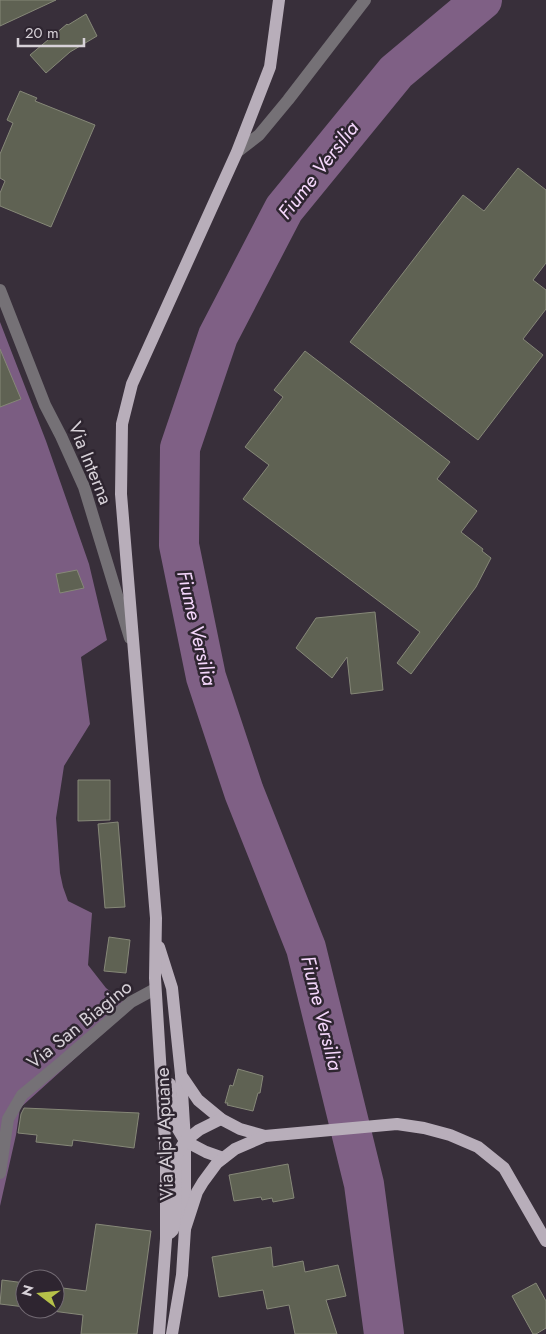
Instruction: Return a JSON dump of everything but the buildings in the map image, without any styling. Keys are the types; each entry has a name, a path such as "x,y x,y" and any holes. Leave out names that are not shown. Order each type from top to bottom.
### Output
{"main road":[{"path":"156,935 121,494 122,424 132,384 237,152 270,67 279,0"},
{"name":"Via Alpi Apuane","path":"156,935 155,989 166,1150 166,1239 159,1334"},
{"name":"Via Alpi Apuane","path":"156,935 172,988 181,1075 185,1141 185,1229 182,1275 172,1334"},
{"path":"159,1042 168,1055 173,1121 185,1141 223,1158"},
{"path":"181,1075 198,1100 221,1119 240,1129 265,1136"},
{"path":"166,1239 173,1230 176,1208 175,1158 185,1141 200,1130 221,1119"},
{"path":"185,1229 202,1182 217,1163 235,1149 265,1136 397,1124 424,1128 450,1135 478,1147 504,1168 546,1241"}],"street":[{"path":"237,152 259,136 365,0"},
{"name":"Via Interna","path":"0,290 45,405 84,487 135,655"},
{"name":"Via San Biagino","path":"0,1173 8,1119 22,1094 47,1075 131,1002 155,989"}],"shaded area":[{"path":"0,322 46,441 89,564 107,640 81,657 90,724 64,766 56,818 60,873 68,901 92,913 88,965 106,988 131,1008 20,1108 0,1206"}],"waterway":[{"name":"Fiume Versilia","path":"384,1334 364,1184 306,948 244,792 206,677 179,545 180,448 218,336 284,209 396,72 482,0"}]}
